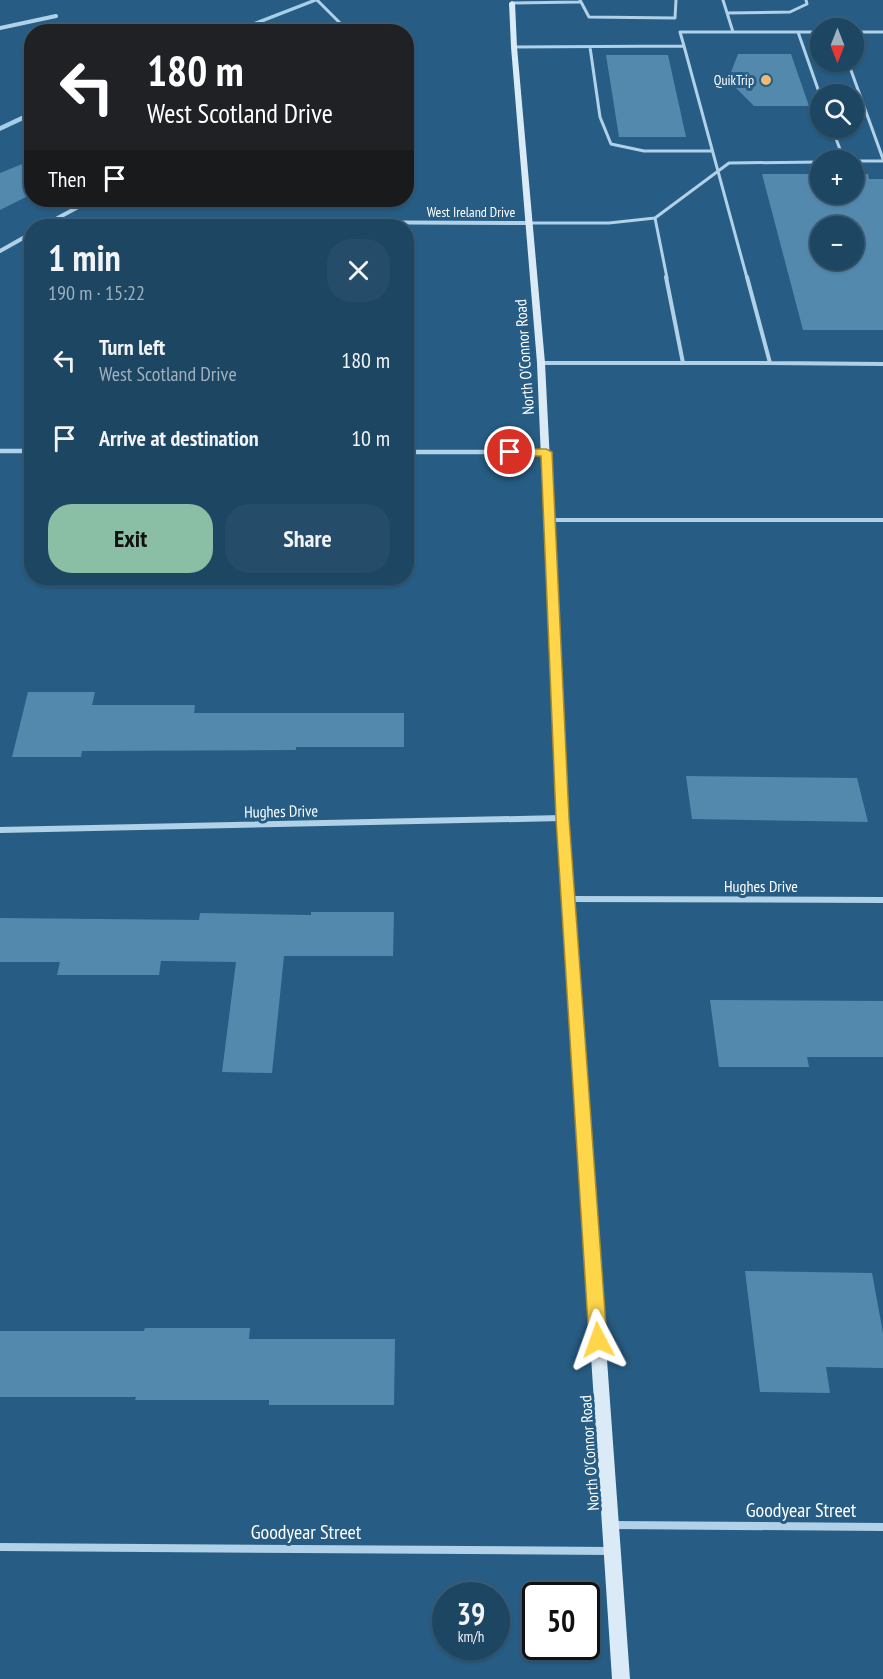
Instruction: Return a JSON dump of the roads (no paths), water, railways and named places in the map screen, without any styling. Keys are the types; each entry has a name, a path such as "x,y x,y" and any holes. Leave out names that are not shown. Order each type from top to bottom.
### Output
{"main road":[{"name":"North O'Connor Road","path":"512,1 514,47 542,363 562,818 621,1679"}],"street":[{"path":"0,28 57,16"},
{"path":"56,219 78,207"},
{"name":"West Ireland Drive","path":"414,223 530,223"},
{"path":"0,251 24,238"},
{"path":"0,451 24,451"},
{"path":"414,452 546,452"},
{"name":"Hughes Drive","path":"0,830 562,818"},
{"name":"Hughes Drive","path":"568,899 883,900"},
{"name":"Goodyear Street","path":"611,1525 883,1527"},
{"name":"Goodyear Street","path":"0,1547 613,1551"}],"lane":[{"path":"317,0 341,24"},
{"path":"512,1 580,1 589,17 643,19 675,18 676,0"},
{"path":"723,0 733,32"},
{"path":"727,13 790,12 807,4 806,0"},
{"path":"770,363 680,32 810,32"},
{"path":"798,32 816,84"},
{"path":"864,32 883,32"},
{"path":"514,47 684,46"},
{"path":"590,47 600,117 611,144 644,151 712,151"},
{"path":"852,72 883,160 864,161"},
{"path":"530,223 609,223 655,218 729,163 810,162"},
{"path":"655,218 683,363"},
{"path":"542,363 883,364"},
{"path":"550,519 883,519"}],"waterway":[{"path":"252,24 317,0"},
{"path":"0,129 24,117"}],"place":[{"name":"QuikTrip","path":"766,80"}]}
